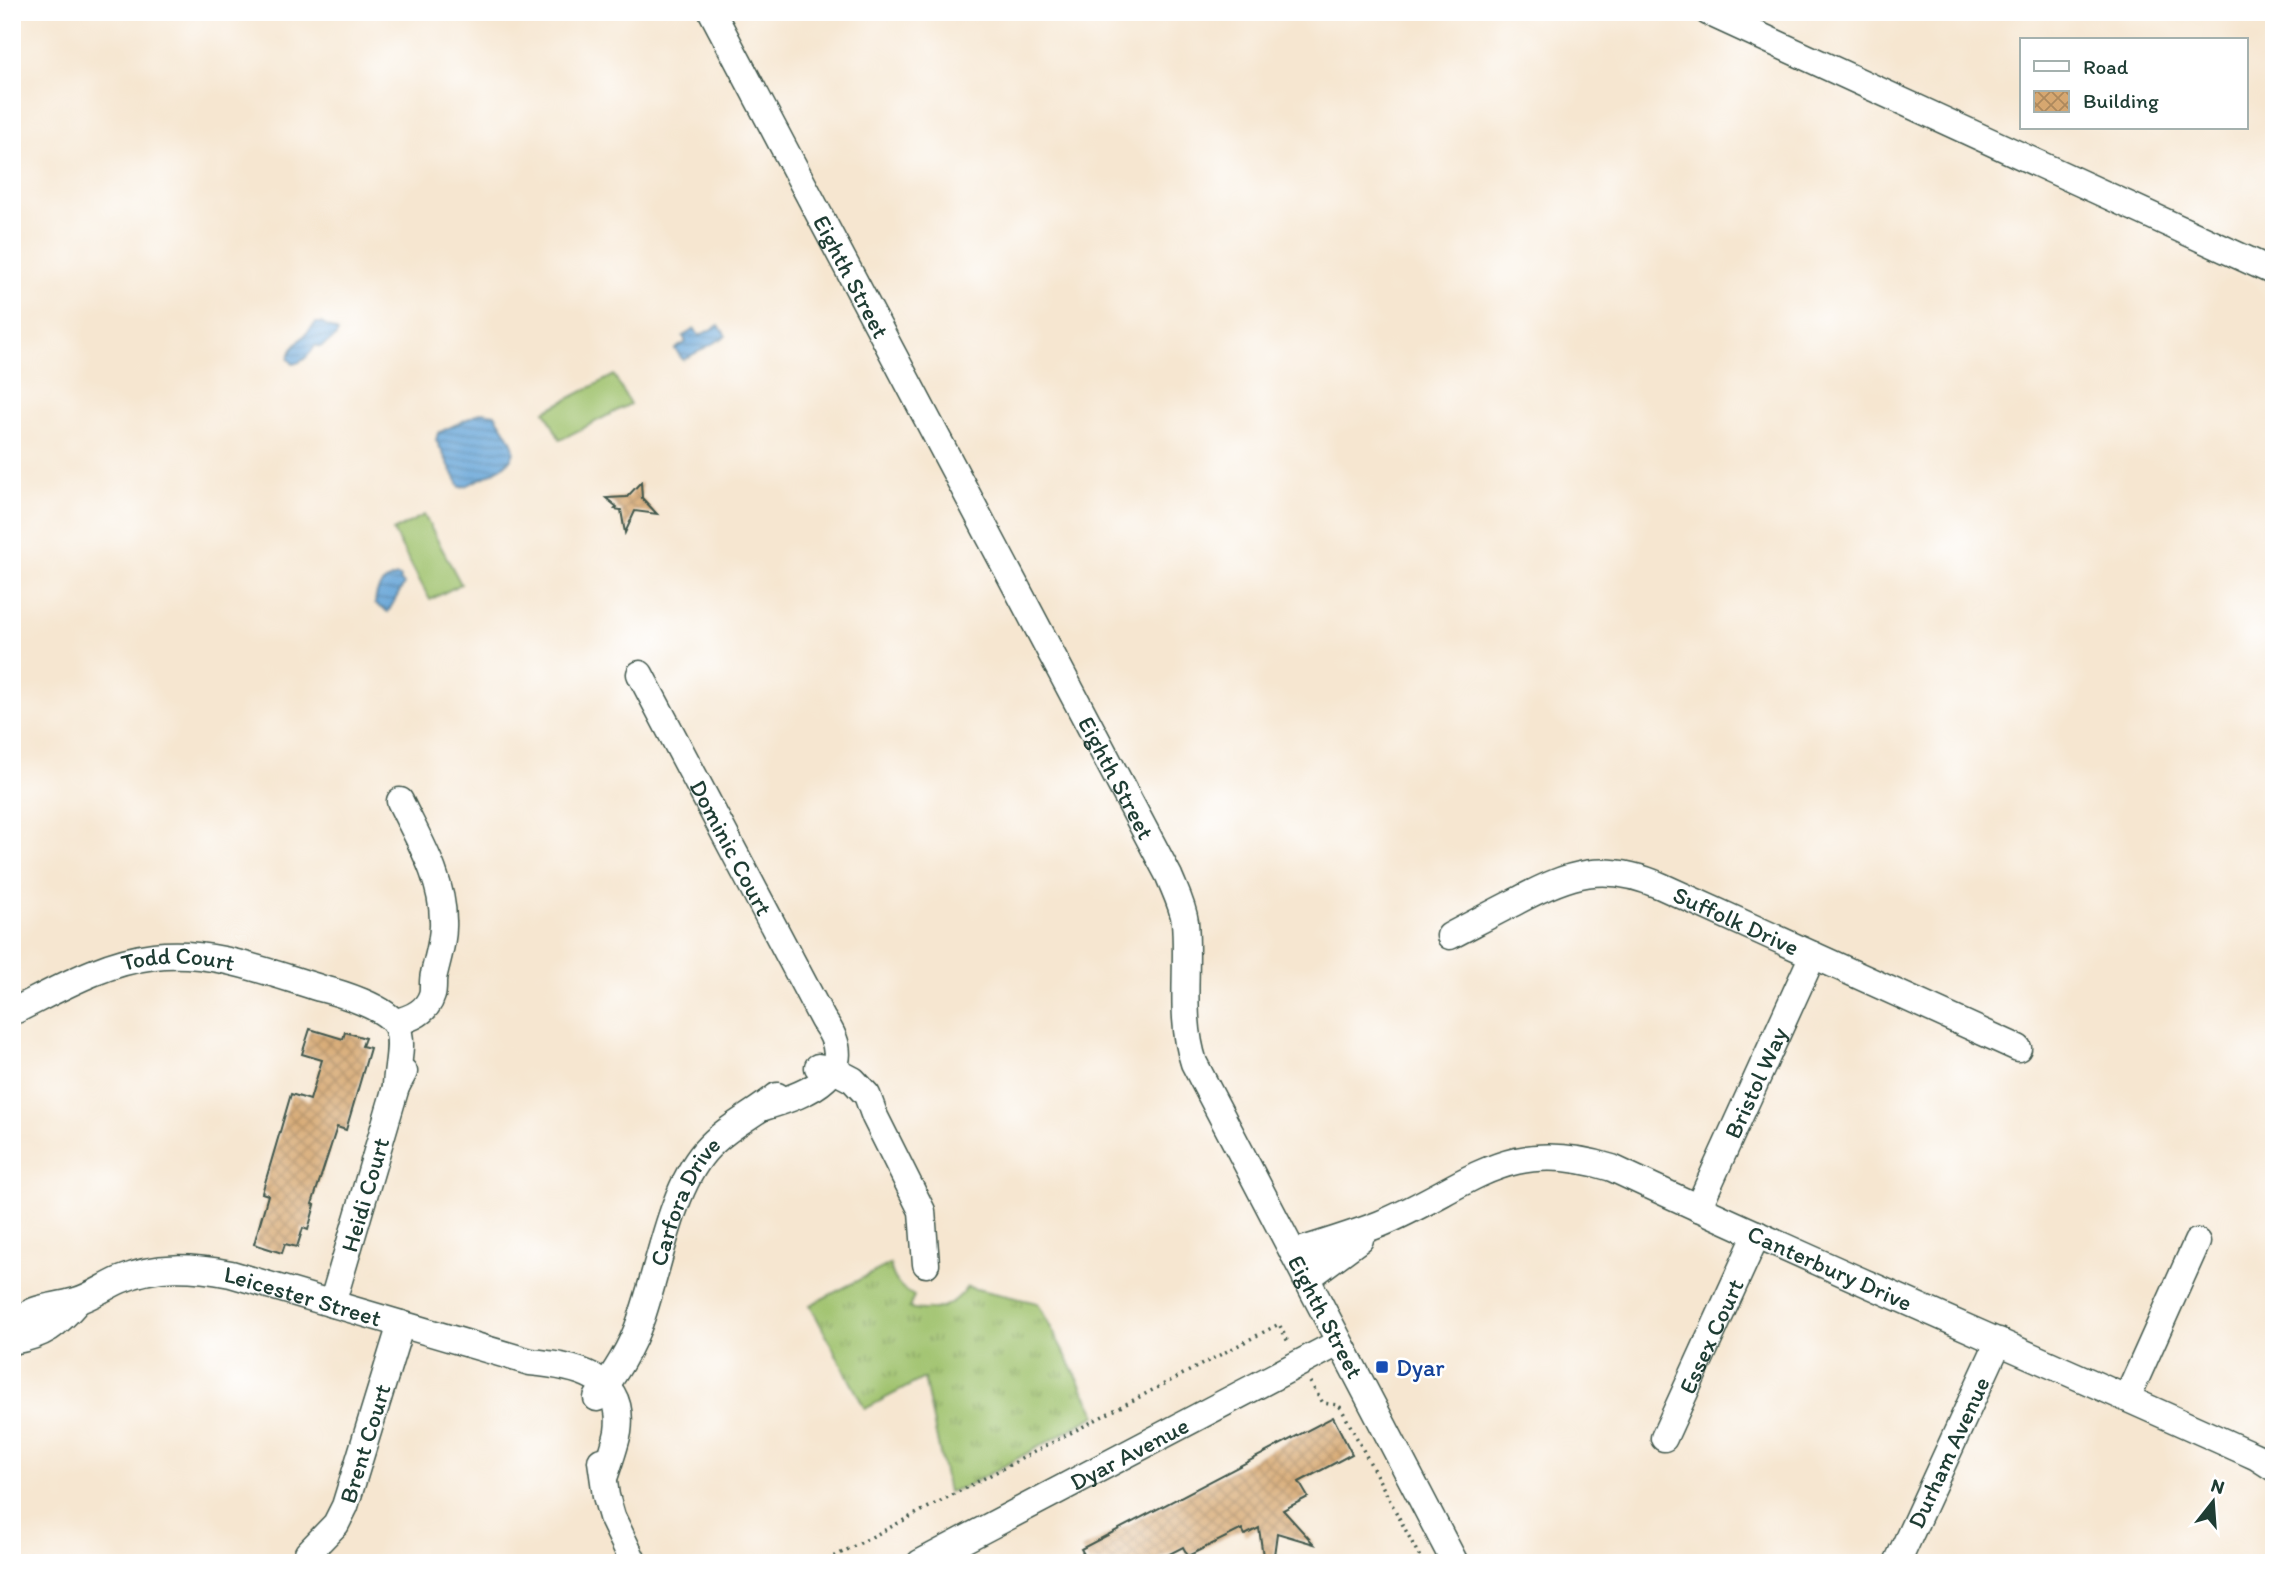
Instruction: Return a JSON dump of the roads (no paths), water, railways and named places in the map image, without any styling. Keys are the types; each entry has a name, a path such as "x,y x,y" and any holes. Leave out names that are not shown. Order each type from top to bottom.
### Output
{"street":[{"name":"Eighth Street","path":"712,12 1169,876 1179,898 1184,920 1185,1025 1194,1063 1455,1563"},
{"path":"1708,12 2274,272"},
{"name":"Dominic Court","path":"640,674 823,1020 826,1071"},
{"path":"400,801 437,882 442,903 442,944 433,980 401,1018"},
{"name":"Suffolk Drive","path":"1450,936 1547,885 1572,875 1622,872 1651,881 2018,1048"},
{"name":"Todd Court","path":"16,1010 100,970 154,956 181,955 237,963 345,995 401,1018"},
{"name":"Bristol Way","path":"1698,1208 1813,956"},
{"name":"Heidi Court","path":"331,1304 396,1087 401,1018"},
{"path":"826,1071 875,1117 922,1211 926,1264"},
{"name":"Carfora Drive","path":"605,1393 622,1363 640,1321 681,1192 692,1169 706,1150 723,1135 787,1088 826,1071"},
{"name":"Canterbury Drive","path":"1293,1253 1381,1223 1496,1167 1521,1158 1568,1157 1612,1168 2127,1398 2257,1457 2274,1468"},
{"name":"Canterbury Drive","path":"1306,1279 1381,1223"},
{"name":"Essex Court","path":"1664,1437 1757,1234"},
{"path":"2127,1398 2197,1242"},
{"name":"Leicester Street","path":"12,1325 32,1310 78,1301 122,1279 150,1270 174,1267 203,1269 231,1274 530,1362 578,1385 605,1393"},
{"name":"Leicester Street","path":"12,1341 52,1328 78,1301"},
{"name":"Brent Court","path":"308,1553 336,1524 345,1506 401,1324"},
{"name":"Durham Avenue","path":"1897,1563 1999,1341"},
{"name":"Dyar Avenue","path":"920,1563 1338,1343"},
{"path":"605,1393 599,1446 604,1478 612,1517 634,1562"}],"water":[{"path":"316,323 338,332 335,338 320,347 316,345 304,359 293,364 288,358 292,349"},
{"path":"719,325 726,336 683,360 675,349 686,342 683,336 695,329 699,336"},
{"path":"482,412 495,414 511,440 513,455 496,471 460,487 436,440 438,433"},
{"path":"397,576 404,584 388,612 375,604 377,593 384,582"}],"place":[{"name":"Dyar","path":"1382,1367"}]}
